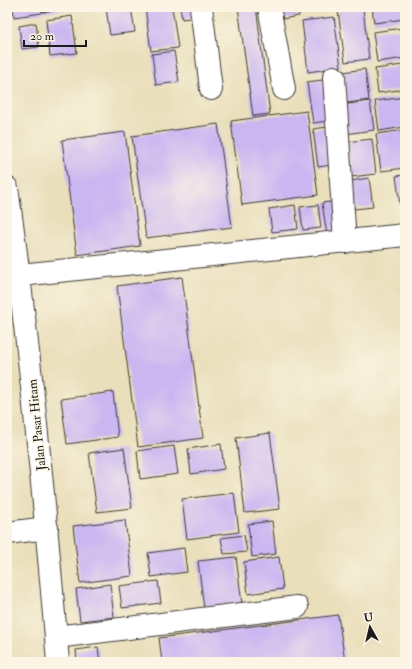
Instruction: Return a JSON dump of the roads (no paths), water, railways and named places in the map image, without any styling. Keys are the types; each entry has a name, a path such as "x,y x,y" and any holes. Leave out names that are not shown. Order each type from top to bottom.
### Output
{"street":[{"path":"201,7 211,88"},
{"path":"269,7 284,89"},
{"path":"334,77 345,242"},
{"name":"Jalan Pasar Hitam","path":"7,188 20,275 47,528 58,662"},
{"path":"20,275 405,235"},
{"path":"7,533 47,528"},
{"path":"56,637 297,607"}]}
